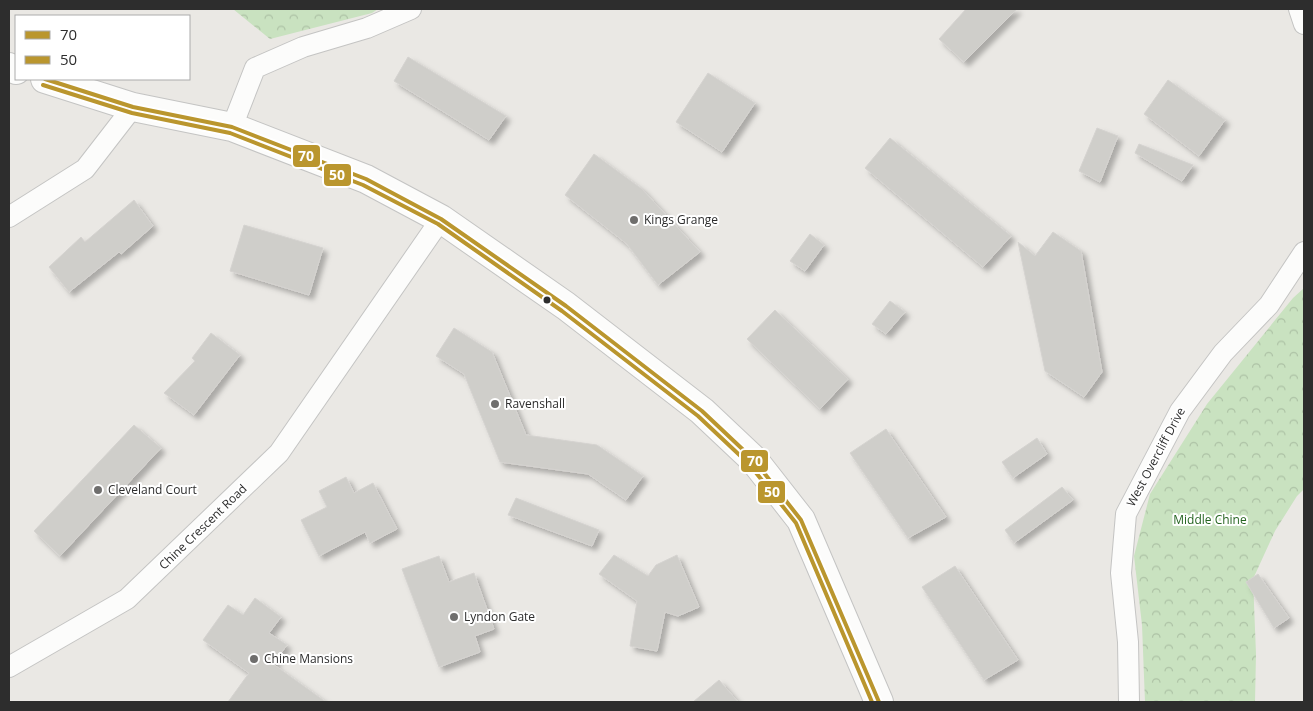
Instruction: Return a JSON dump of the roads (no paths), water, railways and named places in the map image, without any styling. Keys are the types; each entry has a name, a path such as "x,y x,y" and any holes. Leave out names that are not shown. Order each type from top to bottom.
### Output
{"street":[{"path":"232,127 255,68 302,47 367,28 411,9"},
{"path":"1299,9 1304,24"},
{"path":"48,80 133,107 232,127 366,179 441,219 566,306 702,411 754,460 801,520 879,702"},
{"path":"9,217 85,169 133,107"},
{"name":"Chine Crescent Road","path":"9,667 127,599 279,453 441,219"},
{"name":"West Overcliff Drive","path":"1129,702 1128,642 1122,573 1126,514 1180,411 1223,353 1269,305 1304,252"}],"place":[{"name":"Kings Grange","path":"634,220"},
{"name":"Ravenshall","path":"495,404"},
{"name":"Cleveland Court","path":"98,490"},
{"name":"Lyndon Gate","path":"454,617"},
{"name":"Chine Mansions","path":"254,659"}],"park label":[{"name":"Middle Chine","path":"1210,520"}]}
